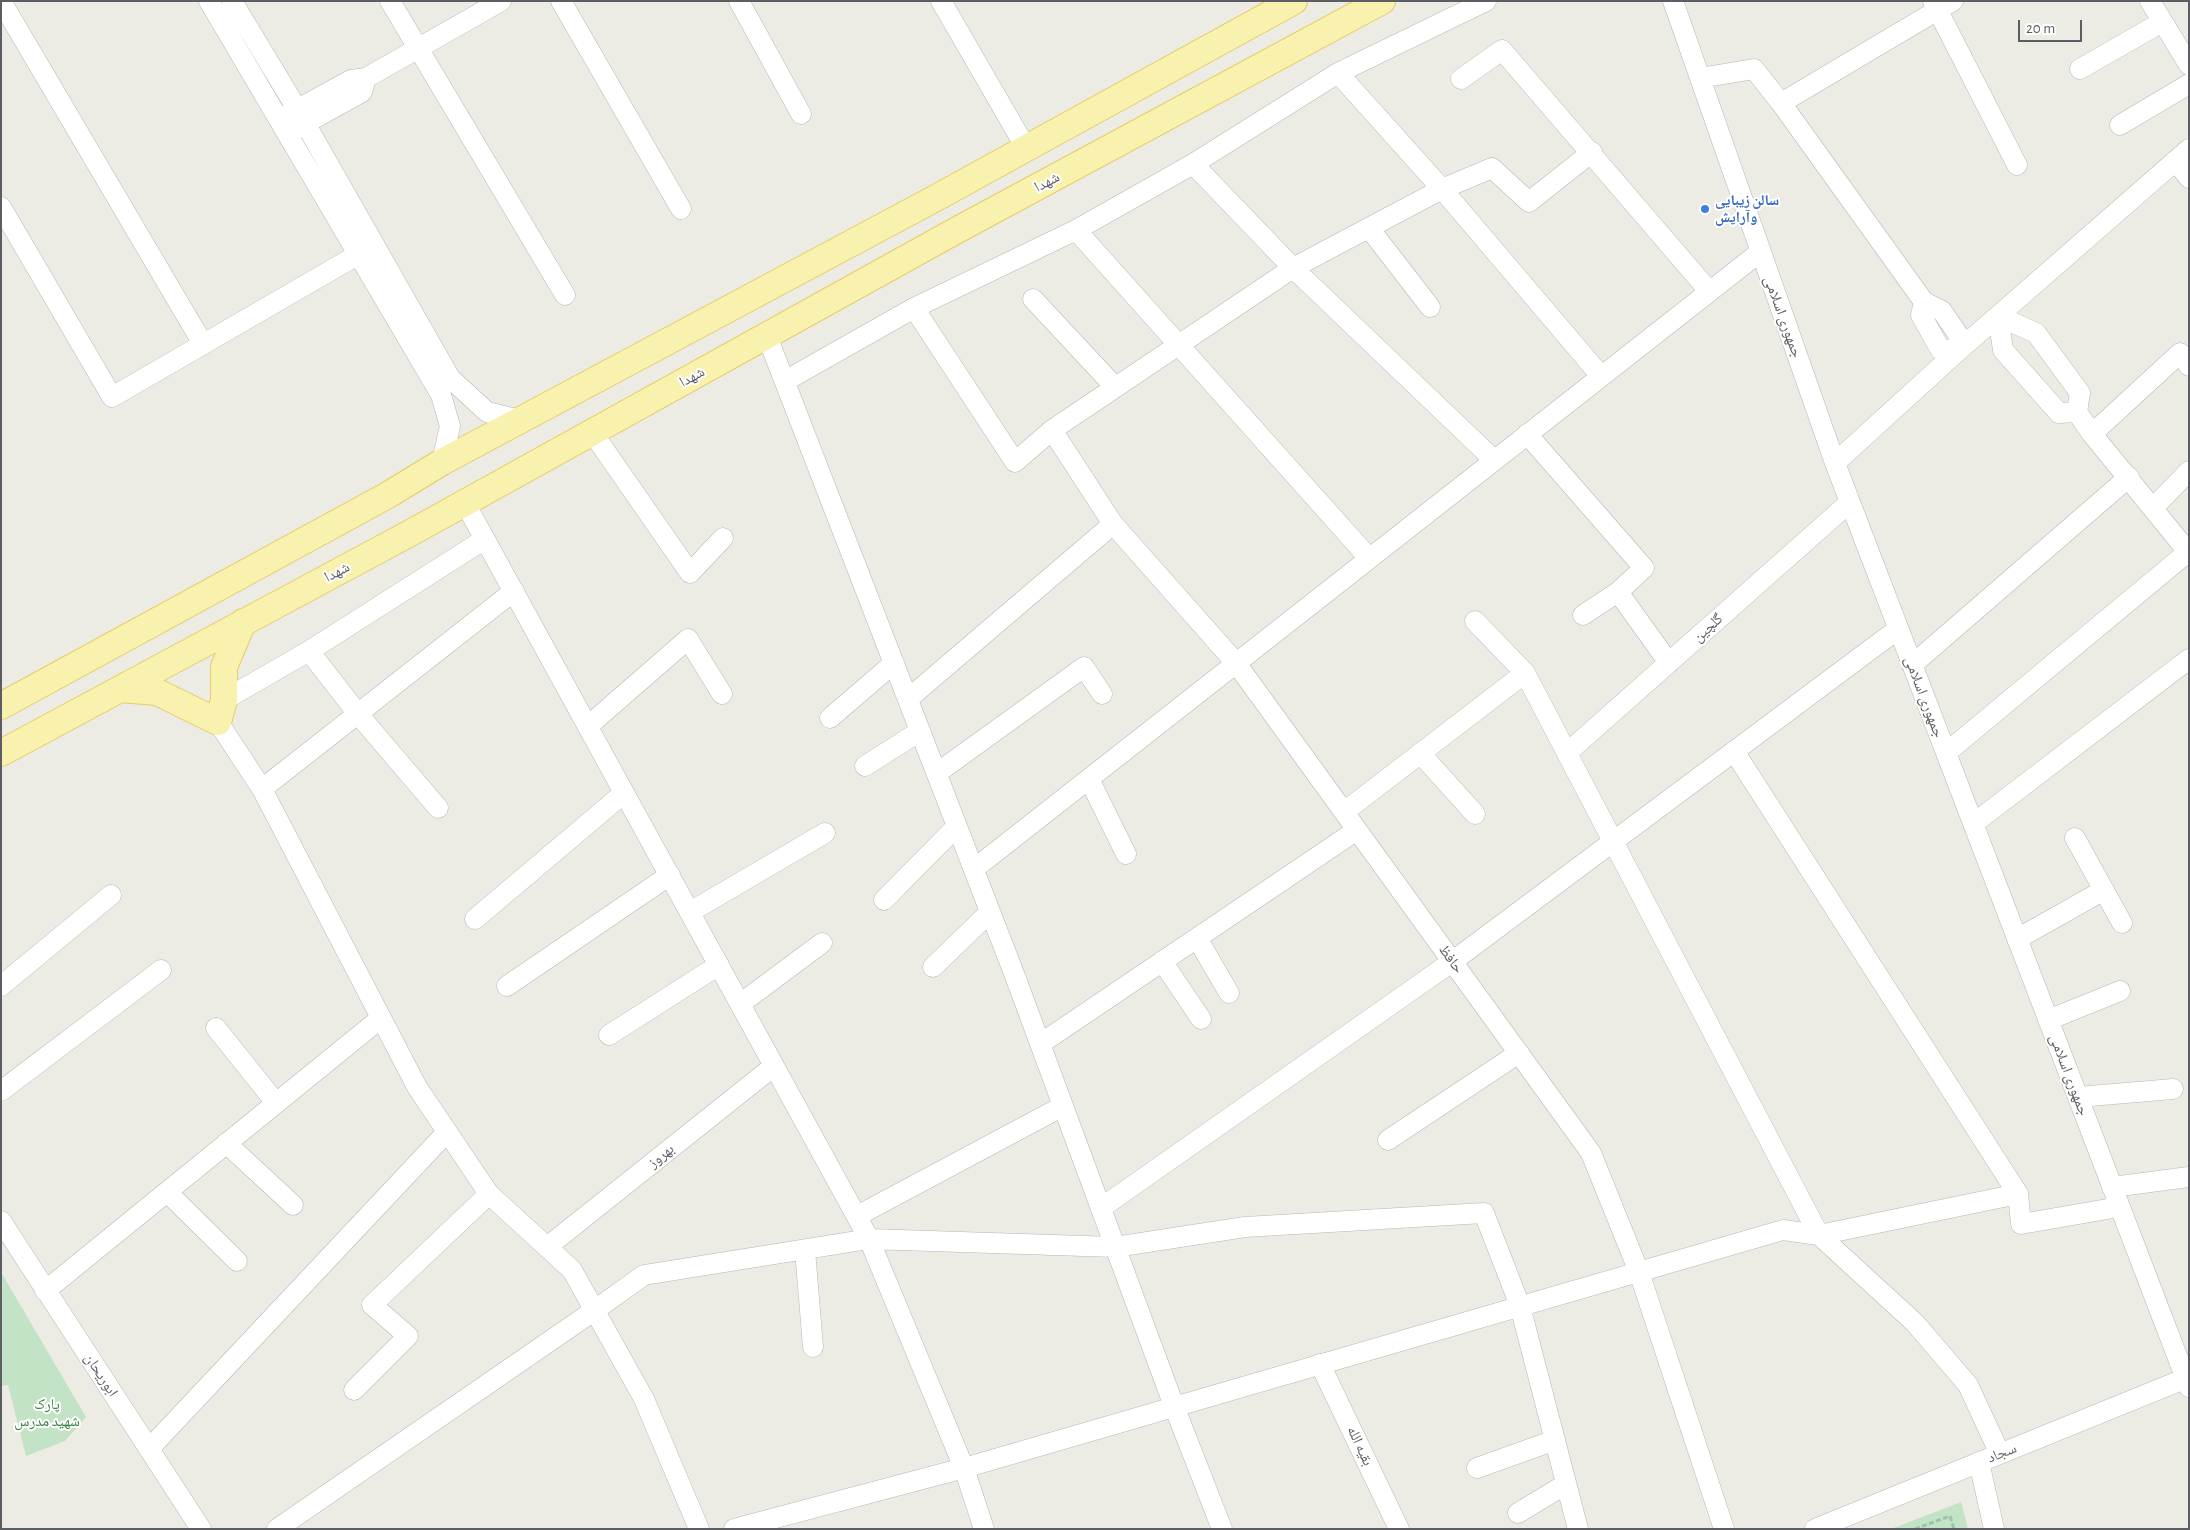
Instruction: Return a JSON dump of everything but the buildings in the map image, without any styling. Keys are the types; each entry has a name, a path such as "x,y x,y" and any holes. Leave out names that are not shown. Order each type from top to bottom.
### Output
{"main road":[{"path":"1,706 379,500 442,462 1026,148 1294,1"},
{"name":"شهدا","path":"1,753 465,503 1382,1"},
{"path":"1142,85 1162,120"},
{"path":"120,689 157,692 221,711 224,667 243,622"}],"street":[{"path":"1,1 202,344"},
{"path":"208,1 359,254 377,268 450,378 487,412 520,420"},
{"path":"232,1 302,117 441,395 450,426 442,462"},
{"path":"390,1 566,295"},
{"path":"283,127 302,117 351,80 366,78 501,1"},
{"path":"561,1 681,209"},
{"path":"739,1 801,114"},
{"path":"941,1 1026,148"},
{"path":"785,381 914,308 1076,230 1193,164 1338,72 1486,1"},
{"name":"جمهوری اسلامی","path":"1673,1 1835,463 2188,1381"},
{"path":"2150,1 2189,64"},
{"path":"1781,103 1941,4 2017,165"},
{"path":"2080,70 2162,22"},
{"path":"1461,79 1502,50 1592,152 1709,291"},
{"path":"1700,78 1754,69 1781,103 1924,302 1942,311 1959,336 1959,350"},
{"path":"1338,72 1442,189 1601,376"},
{"path":"2120,125 2189,84"},
{"path":"914,308 1015,462 1052,430 1293,268 1442,189 1492,168 1529,202 1592,152"},
{"path":"1835,463 1959,350 2182,155 2189,178"},
{"path":"1193,164 1293,268 1494,460"},
{"path":"1,207 112,397 359,254"},
{"path":"1369,228 1430,307"},
{"path":"1076,230 1369,558"},
{"path":"974,869 1760,252"},
{"path":"1033,299 1115,387"},
{"path":"1998,316 2002,350 2059,413 2077,412"},
{"path":"1946,753 2188,552 2129,477 2092,434 2077,412 2080,393 2036,333 1998,316"},
{"path":"767,336 974,869 1064,1106 1174,1406 1222,1529"},
{"path":"2092,434 2180,354 2189,366"},
{"name":"حافظ","path":"1052,430 1114,524 1236,663 1591,1153 1639,1272 1724,1529"},
{"path":"592,432 690,573 723,538"},
{"path":"1528,434 1644,568 1618,592 1583,615"},
{"path":"2153,508 2189,470"},
{"path":"1912,665 2129,477"},
{"name":"گلچین","path":"1567,754 1850,502"},
{"path":"465,503 869,1239 964,1468 984,1529"},
{"path":"908,699 1114,524"},
{"path":"485,538 309,651 221,711 417,1087 488,1194 572,1270 644,1399 699,1529"},
{"path":"262,789 514,591"},
{"path":"1618,592 1669,663"},
{"path":"1475,621 1525,673 1819,1235 1915,1323 1968,1385 2000,1454"},
{"path":"1101,1208 1453,961 1898,628"},
{"path":"588,726 688,639 722,694"},
{"path":"309,651 358,714 438,808"},
{"path":"1973,824 2189,659"},
{"path":"830,718 894,663"},
{"path":"937,773 1084,667 1102,694"},
{"path":"1344,812 1525,673"},
{"path":"865,766 920,731"},
{"path":"1734,751 2018,1194 2021,1224 2120,1207"},
{"path":"1420,753 1475,814"},
{"path":"1089,779 1126,854"},
{"path":"475,918 624,793"},
{"path":"884,900 957,826"},
{"path":"1040,1044 1357,830"},
{"path":"690,912 825,833"},
{"path":"2075,838 2122,923"},
{"path":"507,986 670,875"},
{"path":"2017,939 2104,890"},
{"path":"1,986 112,895"},
{"path":"933,967 990,912"},
{"path":"1197,938 1229,993"},
{"path":"740,1004 822,943"},
{"path":"1162,961 1201,1019"},
{"path":"609,1035 719,966"},
{"path":"1,1091 162,970"},
{"path":"2048,1020 2120,991"},
{"path":"45,1291 381,1018"},
{"path":"216,1028 276,1103"},
{"path":"1388,1140 1519,1053"},
{"name":"بهروز","path":"547,1247 774,1066"},
{"path":"2078,1097 2173,1089"},
{"path":"857,1216 1064,1106"},
{"path":"149,1449 447,1132"},
{"path":"226,1143 293,1205"},
{"path":"2112,1187 2189,1177"},
{"path":"166,1192 237,1261"},
{"path":"354,1390 408,1336 372,1305 488,1194"},
{"path":"734,1529 964,1468 1782,1230 1819,1235 2018,1194"},
{"path":"277,1529 644,1275 869,1239 1116,1247 1245,1227 1484,1213 1520,1306 1577,1528"},
{"name":"ابوریحان","path":"1,1221 201,1529"},
{"path":"805,1250 813,1348"},
{"name":"بقیه الله","path":"1320,1364 1399,1529"},
{"name":"سجاد","path":"1815,1529 1979,1462 2188,1381"},
{"path":"1477,1468 1555,1440"},
{"path":"1979,1462 1994,1529"},
{"path":"1518,1513 1566,1484"}],"path":[{"path":"1915,1529 1950,1516 1954,1529"}],"green space":[{"name":"پارک شهید مدرس","path":"1,1272 86,1417 65,1441 26,1456 8,1385 1,1386"},
{"path":"1961,1502 1968,1529 1891,1529"}],"place":[{"name":"سالن زیبایی وآرایش","path":"1705,209"}]}
